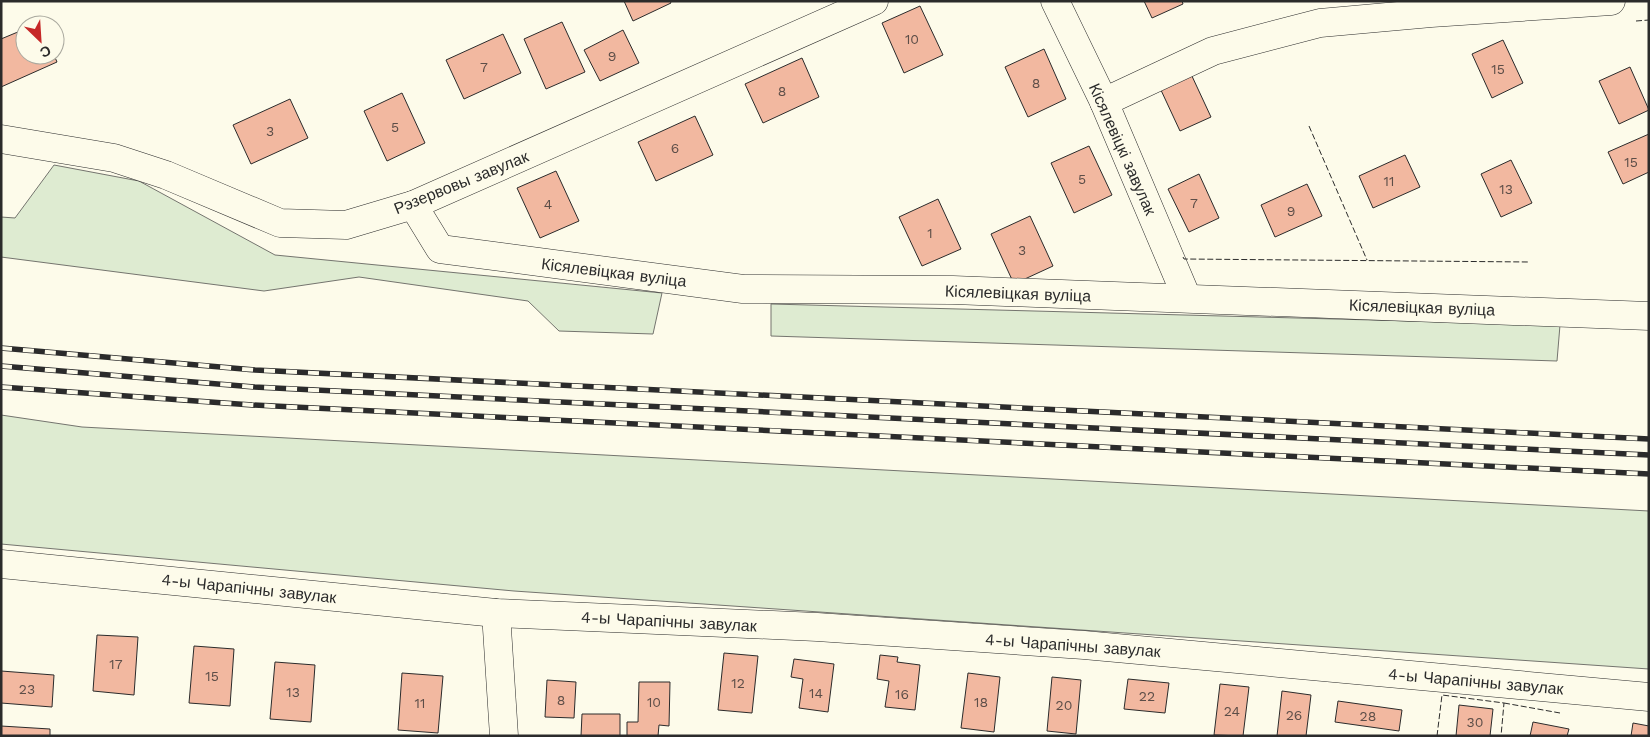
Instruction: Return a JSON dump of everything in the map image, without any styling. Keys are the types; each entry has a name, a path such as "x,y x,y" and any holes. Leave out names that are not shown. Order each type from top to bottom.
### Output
{"street":[{"name":"Рэзервовы завулак","path":"1,139 114,158 166,175 280,224 346,225 413,205 841,8 874,1"},
{"name":"Кісялевіцкі завулак","path":"1055,1 1104,102 1187,298"},
{"path":"1104,102 1213,51 1320,23 1431,13 1611,1"},
{"name":"Кісялевіцкая вуліца","path":"413,205 440,249 743,289 953,290 1649,316"},
{"name":"4-ы Чарапічны завулак","path":"1,564 496,613 818,627 1084,644 1649,697"},
{"path":"496,613 504,736"}],"green space":[{"path":"54,165 139,181 275,255 662,293 653,334 559,331 528,301 359,277 264,291 1,257 1,217 15,218"},
{"path":"771,304 1560,325 1557,361 771,336"},
{"path":"1,415 82,427 1649,511 1649,669 514,591 1,544"}],"building":[{"path":"624,1 670,1 671,3 633,21"},
{"path":"1144,1 1182,1 1183,4 1152,18"},
{"path":"920,6 943,55 904,73 882,23"},
{"path":"562,22 585,72 546,89 524,39"},
{"path":"623,30 639,63 600,81 584,50"},
{"path":"15,33 15,65 50,65 1,87 1,39"},
{"path":"503,34 521,73 464,99 446,60"},
{"path":"1503,40 1523,83 1492,98 1472,54"},
{"path":"1044,49 1066,99 1028,117 1005,67"},
{"path":"802,58 819,97 763,123 745,84"},
{"path":"1630,67 1649,110 1619,124 1599,81"},
{"path":"1191,74 1211,117 1180,131 1160,88"},
{"path":"402,93 425,143 387,161 364,111"},
{"path":"290,99 308,138 251,164 233,125"},
{"path":"695,116 713,155 656,181 638,142"},
{"path":"1649,134 1649,172 1623,184 1608,152"},
{"path":"1089,146 1112,195 1074,213 1051,163"},
{"path":"1405,155 1420,187 1373,208 1359,176"},
{"path":"1511,160 1532,203 1501,217 1481,174"},
{"path":"556,171 579,221 540,238 517,188"},
{"path":"1199,174 1219,218 1189,232 1168,189"},
{"path":"1307,184 1322,216 1275,237 1261,205"},
{"path":"938,199 961,249 922,266 899,217"},
{"path":"1030,216 1053,266 1014,284 991,234"},
{"path":"97,635 138,637 134,695 93,691"},
{"path":"194,646 234,649 230,706 189,703"},
{"path":"724,653 758,656 752,713 718,710"},
{"path":"880,655 898,657 897,662 920,665 915,710 885,707 889,681 877,679"},
{"path":"794,659 834,664 828,712 799,708 803,679 791,677"},
{"path":"275,662 315,665 311,722 270,719"},
{"path":"1,671 54,675 52,707 1,703"},
{"path":"402,673 443,676 438,733 398,730"},
{"path":"968,673 1000,677 994,732 961,728"},
{"path":"1052,677 1081,680 1076,734 1047,731"},
{"path":"1128,679 1169,683 1165,713 1124,709"},
{"path":"547,680 576,682 574,718 545,717"},
{"path":"639,682 670,682 669,726 659,725 658,736 627,736 627,722 638,722"},
{"path":"1220,684 1249,687 1243,736 1214,735"},
{"path":"1282,691 1311,695 1306,736 1277,736"},
{"path":"1338,701 1402,710 1399,731 1335,722"},
{"path":"1459,705 1493,709 1490,736 1456,736"},
{"path":"582,714 620,714 620,736 581,736"},
{"path":"1533,722 1569,729 1567,736 1530,736"},
{"path":"1633,723 1649,726 1649,736 1631,736"},
{"path":"1,726 50,729 50,736 1,736"}],"railway":[{"path":"1,348 255,370 1649,439"},
{"path":"1,366 254,387 1649,455"},
{"path":"1,387 252,405 1649,474"}],"fence":[{"path":"1636,21 1649,20"},
{"path":"1309,126 1367,260"},
{"path":"1183,257 1184,259 1529,262"},
{"path":"1437,736 1442,695 1504,703 1501,736"},
{"path":"1504,703 1560,713"}]}
